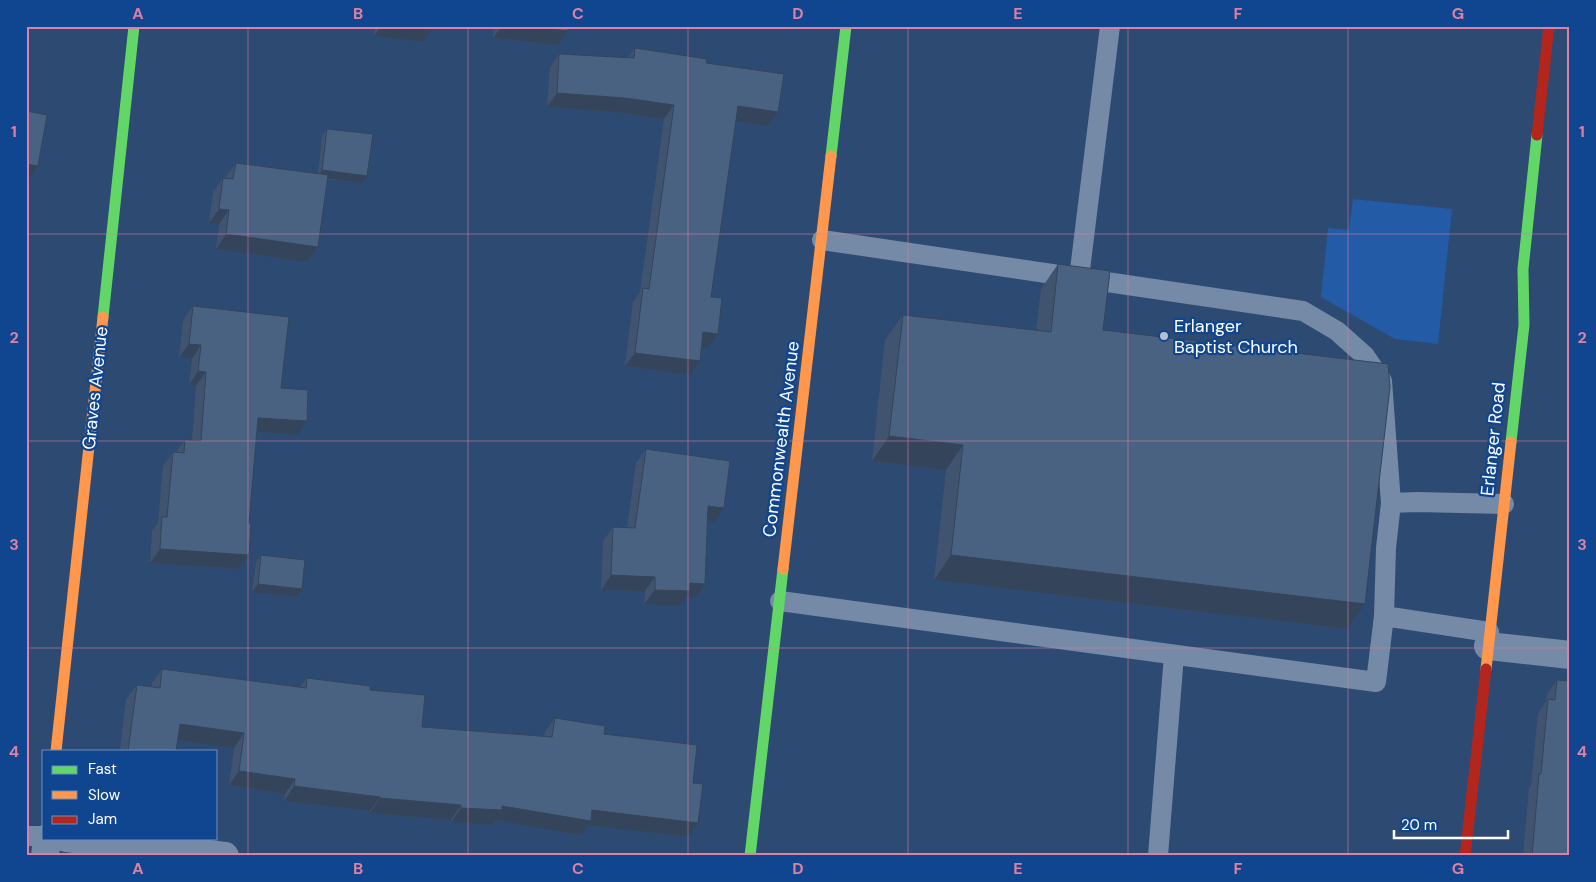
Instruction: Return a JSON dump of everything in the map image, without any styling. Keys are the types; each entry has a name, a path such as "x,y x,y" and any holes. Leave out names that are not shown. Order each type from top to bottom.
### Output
{"street":[{"name":"Graves Avenue","path":"56,750 134,26"},
{"name":"Commonwealth Avenue","path":"750,856 846,26"},
{"name":"Erlanger Road","path":"1465,856 1524,325 1523,269 1549,26"},
{"path":"1489,639 1570,655"},
{"path":"45,840 45,856"},
{"path":"84,840 225,856"}],"lane":[{"path":"1079,278 1110,26"},
{"path":"780,601 1376,682 1384,616 1386,548 1391,503 1382,381 1365,356 1337,331 1303,311 822,240"},
{"path":"1391,503 1504,504"},
{"path":"1384,616 1489,639"},
{"path":"1158,856 1174,655"},
{"path":"26,836 42,837"}],"shaded area":[{"path":"1353,199 1452,209 1438,344 1395,339 1321,297 1328,228 1349,230"}],"building":[{"path":"528,26 568,26 568,31"},
{"path":"635,48 707,59 706,63 784,74 778,112 738,106 711,297 722,298 718,334 703,332 700,361 635,353 643,288 649,289 674,105 625,98 557,93 559,54 634,58"},
{"path":"26,111 47,115 38,166 26,164"},
{"path":"327,129 373,134 367,176 322,170"},
{"path":"236,163 328,175 318,247 226,234 229,210 219,209 223,178 233,179"},
{"name":"Erlanger Baptist Church","path":"1058,264 1110,271 1103,330 1388,364 1390,387 1365,604 951,555 963,445 889,436 903,315 1051,332"},
{"path":"193,306 289,317 281,388 308,390 307,421 258,418 249,523 251,524 249,555 160,549 162,517 167,517 173,452 184,453 185,440 201,441 206,372 198,371 201,345 189,344"},
{"path":"646,449 730,461 724,508 708,506 705,584 690,583 690,591 655,590 655,577 611,575 613,527 635,528"},
{"path":"261,555 305,560 302,589 258,584"},
{"path":"162,669 306,688 307,678 370,686 370,690 425,695 422,727 552,737 555,718 605,726 604,734 697,745 693,783 703,784 698,823 592,810 591,821 502,806 502,810 461,808 461,805 380,798 294,786 295,779 239,771 244,733 180,724 176,750 128,750 137,685 160,688"},
{"path":"1557,680 1570,681 1570,856 1532,856 1548,699 1555,700"}],"traffic: fast":[{"path":"103,317 134,26"},
{"path":"831,156 846,26"},
{"path":"1511,442 1524,325 1523,269 1537,135"},
{"path":"750,856 783,569"}],"traffic: slow":[{"path":"783,569 831,156"},
{"path":"56,750 103,317"},
{"path":"1486,669 1511,442"}],"traffic: jam":[{"path":"1537,135 1549,26"},
{"path":"1465,856 1486,669"}],"place":[{"name":"Erlanger Baptist Church","path":"1164,336"}]}
